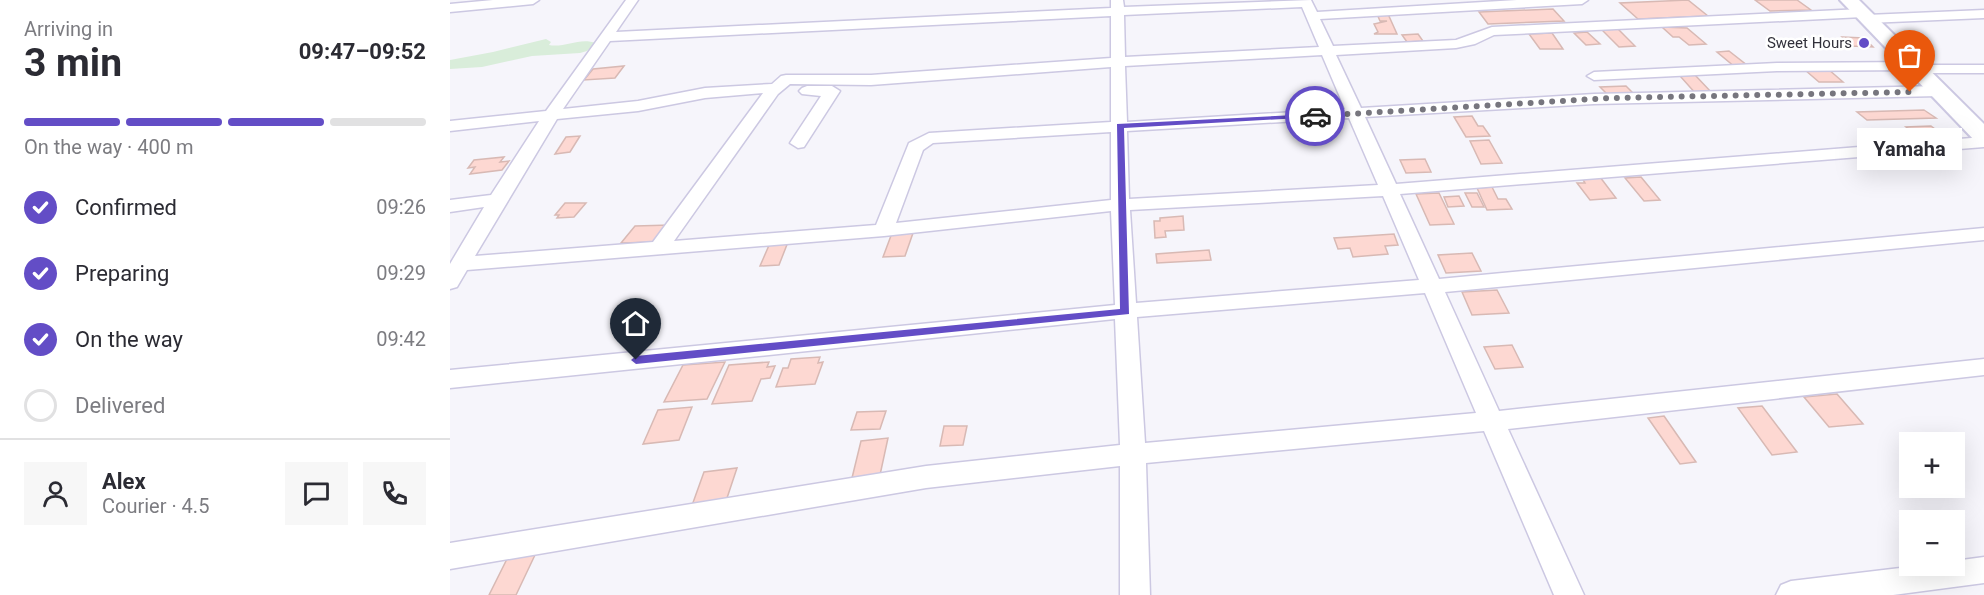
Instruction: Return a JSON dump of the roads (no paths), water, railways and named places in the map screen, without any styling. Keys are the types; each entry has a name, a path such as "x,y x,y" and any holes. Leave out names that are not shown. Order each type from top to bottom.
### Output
{"main road":[{"path":"1860,11 1933,91 1974,141"}],"street":[{"path":"450,8 533,0"},
{"path":"450,282 552,114 633,0"},
{"path":"607,36 821,24 874,24 1118,6 1308,6 1582,0"},
{"path":"1118,6 1120,205 1133,454 1135,595"},
{"path":"1308,6 1569,595"},
{"path":"659,248 774,90 786,79 871,80 1118,62 1456,44 1470,41 1487,32 1500,30 1860,11 1984,14"},
{"path":"1594,76 1777,67 1885,66 1908,63 1939,70 1984,69"},
{"path":"450,126 646,105 705,93 774,90 832,91 798,143"},
{"path":"884,230 915,147 929,138 1604,99 1933,91"},
{"path":"460,264 884,230 1120,205 1389,190 1974,141"},
{"path":"450,206 498,200"},
{"path":"450,379 1125,311 1432,286 1984,234"},
{"path":"450,556 926,477 1133,454 1492,421 1984,367"},
{"path":"1791,595 1984,570"}],"place":[{"name":"Sweet Hours","path":"1864,43"},
{"name":"Yamaha","path":"1910,92"}]}
